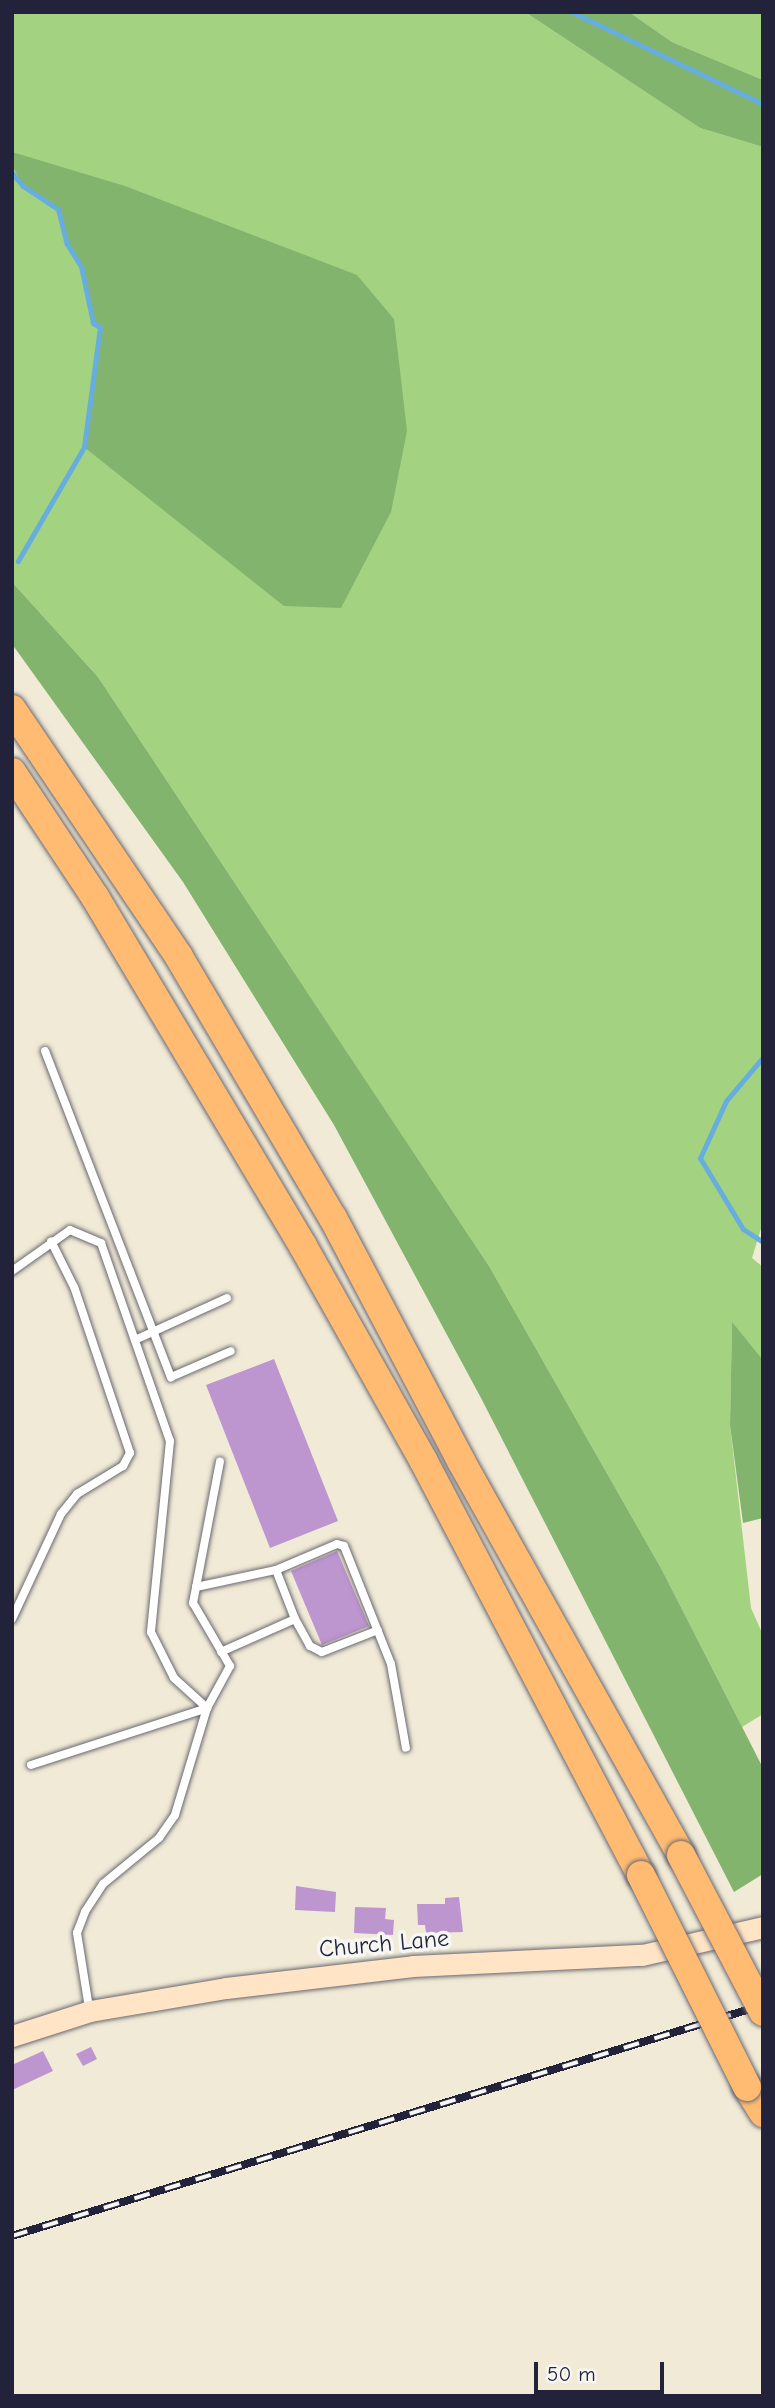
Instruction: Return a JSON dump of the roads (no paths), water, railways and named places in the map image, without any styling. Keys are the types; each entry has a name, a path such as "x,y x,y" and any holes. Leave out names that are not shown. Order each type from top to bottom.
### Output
{"highway":[{"path":"12,709 179,957 333,1218 461,1461 681,1854 763,2012"},
{"path":"12,772 95,897 303,1246 423,1460 641,1875 747,2087 763,2113"}],"street":[{"name":"Church Lane","path":"12,2036 90,2011 300,1977 413,1966 642,1955 763,1927"}],"lane":[{"path":"45,1051 171,1377 231,1351"},
{"path":"12,1271 70,1230 101,1243 170,1441 151,1632 174,1678 207,1707"},
{"path":"12,1619 61,1514 77,1494 123,1466 130,1453 74,1287 51,1241"},
{"path":"135,1340 227,1298"},
{"path":"90,2011 76,1934 85,1912 103,1884 159,1838 175,1815 207,1707 230,1666 193,1603 219,1462"},
{"path":"196,1587 276,1570 341,1544 391,1664 406,1748"},
{"path":"276,1570 295,1619 310,1646 321,1652 378,1630"},
{"path":"222,1652 295,1619"},
{"path":"31,1765 207,1707"}],"waterway":[{"path":"572,12 763,104"},
{"path":"12,173 23,186 58,209 67,244 81,266 93,323 100,327 84,447 18,561"},
{"path":"763,1057 726,1101 700,1158 743,1229 763,1242"}],"railway":[{"path":"12,2236 763,2005"}]}
